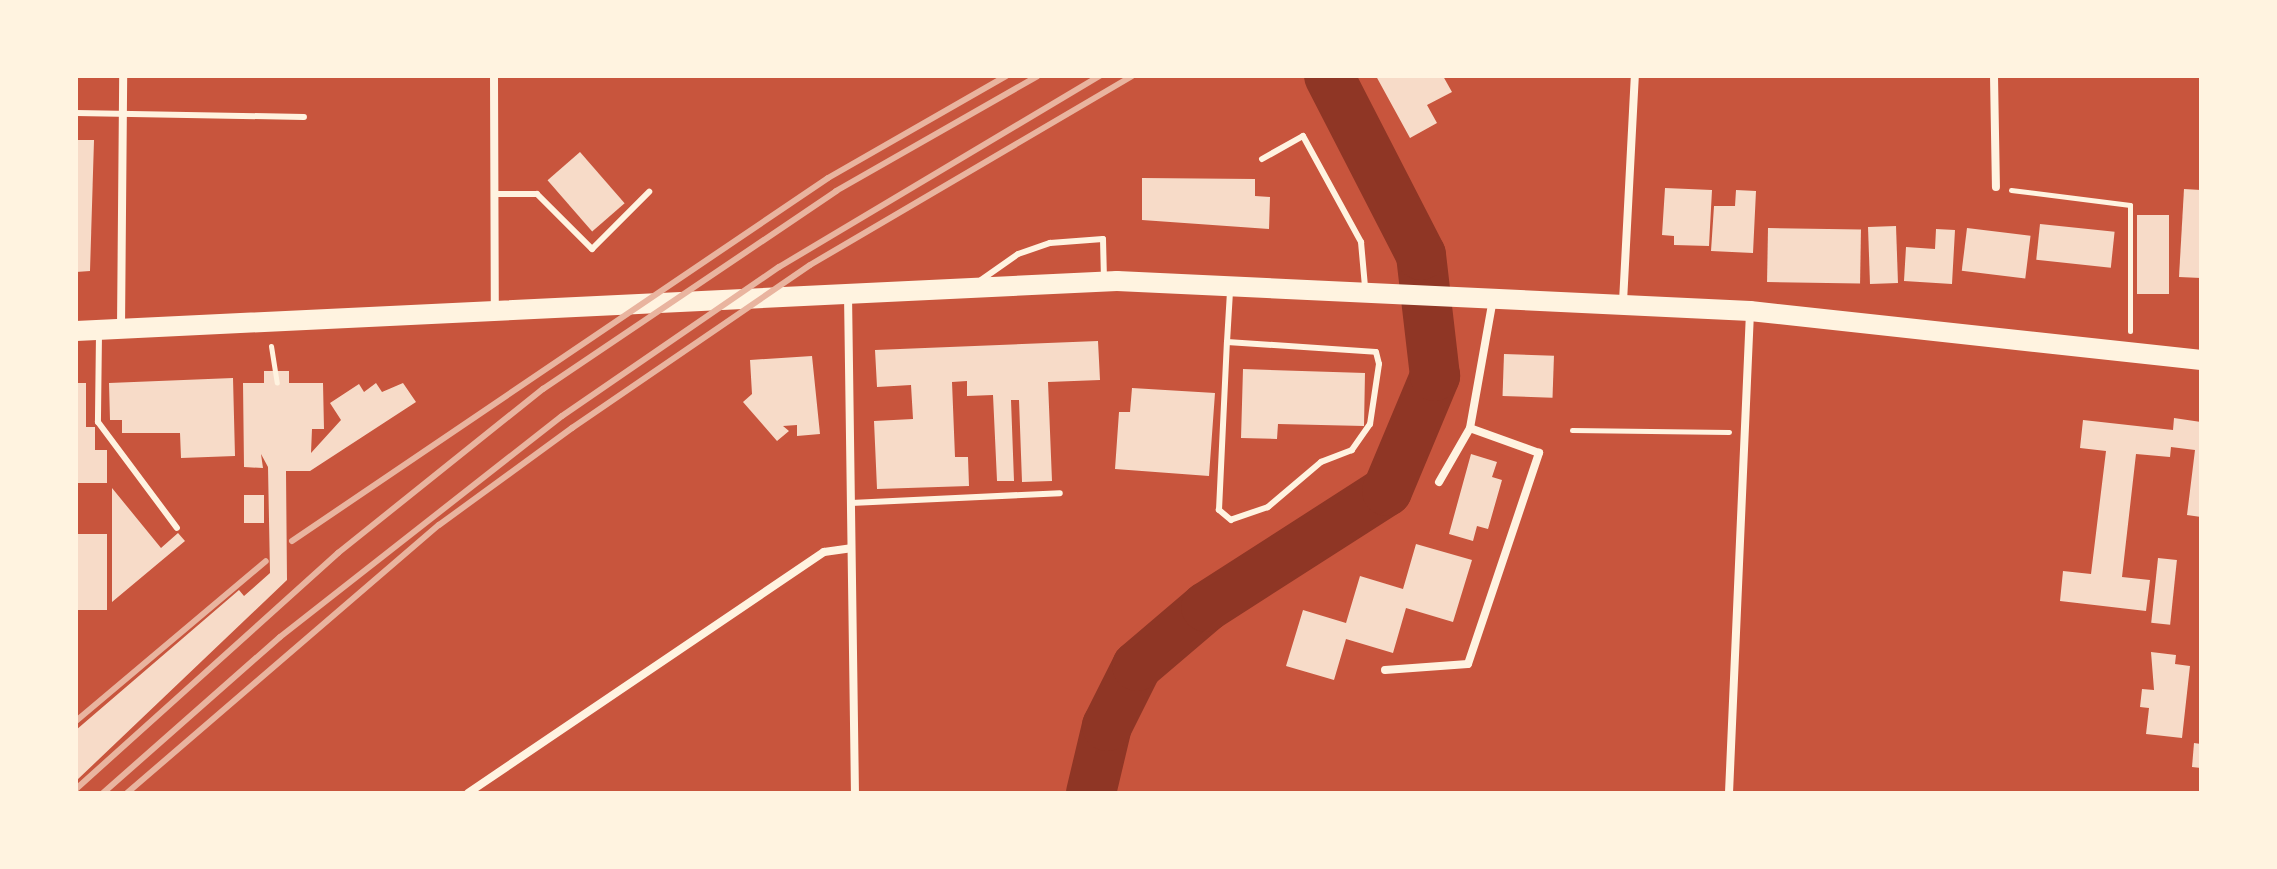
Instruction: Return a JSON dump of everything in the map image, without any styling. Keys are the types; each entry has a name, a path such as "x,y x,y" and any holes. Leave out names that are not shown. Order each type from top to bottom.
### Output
{"main road":[{"path":"76,331 495,314 972,287 1231,283 1448,291 1750,311 2201,360"}],"street":[{"path":"121,330 123,76"},
{"path":"494,76 495,314"},
{"path":"1623,302 1635,76"},
{"path":"1994,76 1996,187"},
{"path":"848,293 855,793"},
{"path":"1439,482 1470,428 1493,294"},
{"path":"1729,793 1750,432 1750,311"},
{"path":"1385,670 1468,664 1539,453 1470,428"},
{"path":"468,793 824,552 851,548"}],"lane":[{"path":"76,113 304,117"},
{"path":"1262,159 1303,136 1361,242 1365,287"},
{"path":"494,194 537,194 592,249 649,192"},
{"path":"972,287 1018,254 1103,239 1104,283"},
{"path":"1227,342 1376,352 1379,364 1370,424 1352,450 1321,462 1268,507 1231,520 1219,510 1227,342 1231,283"},
{"path":"99,331 98,422 177,528"},
{"path":"851,503 1060,493"}],"path":[{"path":"1996,187 2130,205 2128,352"},
{"path":"276,354 277,383"},
{"path":"1572,430 1750,432"}],"building":[{"path":"1376,76 1443,76 1452,92 1427,105 1437,123 1410,138"},
{"path":"76,140 94,140 90,271 76,272"},
{"path":"580,152 625,203 592,232 548,180"},
{"path":"1142,178 1255,179 1255,196 1270,197 1269,229 1142,220"},
{"path":"1665,188 1712,190 1709,246 1674,245 1674,236 1662,235"},
{"path":"2184,189 2201,190 2201,278 2179,277"},
{"path":"1736,190 1756,191 1753,253 1711,251 1714,206 1735,206"},
{"path":"2137,215 2169,215 2169,294 2137,294"},
{"path":"2040,224 2115,232 2111,268 2036,260"},
{"path":"1896,226 1898,283 1870,284 1868,227"},
{"path":"1768,228 1861,230 1860,284 1767,282"},
{"path":"1967,228 2031,236 2025,278 1962,271"},
{"path":"1936,229 1955,230 1952,284 1904,281 1906,247 1935,249"},
{"path":"1098,341 1100,380 1048,382 1052,481 1022,482 1019,400 1011,400 1014,481 997,481 993,395 967,396 967,381 952,382 955,457 968,457 969,486 877,489 874,421 913,419 911,385 877,387 875,350"},
{"path":"1504,354 1554,356 1553,398 1503,396"},
{"path":"812,356 820,434 797,436 797,425 783,426 789,431 777,441 743,402 752,394 750,360"},
{"path":"1243,369 1365,373 1364,426 1278,424 1277,439 1241,438"},
{"path":"264,371 289,371 289,383 323,383 324,429 312,429 311,453 341,420 330,403 359,384 364,392 376,383 382,392 403,383 416,402 310,471 286,471 287,580 76,781 76,730 239,590 244,596 270,573 268,467 261,454 263,468 244,467 243,383 264,383"},
{"path":"233,378 235,456 181,458 180,433 122,433 122,420 110,420 109,383"},
{"path":"76,383 86,383 86,427 95,427 95,450 107,450 107,483 76,483"},
{"path":"1132,388 1215,393 1209,476 1115,469 1119,412 1130,412"},
{"path":"2174,418 2201,422 2201,517 2187,515 2195,450 2171,447 2170,457 2136,454 2122,577 2150,580 2146,611 2060,601 2063,571 2091,574 2106,451 2080,448 2083,420 2173,430"},
{"path":"1471,454 1497,462 1492,477 1502,480 1488,529 1477,526 1473,541 1449,534"},
{"path":"112,488 161,548 178,533 185,541 112,602"},
{"path":"244,495 264,495 264,523 244,523"},
{"path":"76,534 107,534 107,610 76,610"},
{"path":"1416,544 1472,560 1453,622 1406,608 1393,653 1346,639 1334,680 1286,666 1303,610 1346,623 1360,576 1403,589"},
{"path":"2158,558 2177,560 2170,625 2151,623"},
{"path":"2151,652 2176,655 2175,664 2190,666 2182,738 2146,734 2149,708 2140,707 2142,689 2154,690"},
{"path":"2194,743 2201,744 2201,768 2192,767"}],"waterway":[{"path":"1091,793 1107,726 1137,666 1206,607 1387,491 1435,376 1421,255 1329,76"}],"railway":[{"path":"292,541 828,178 1006,76"},
{"path":"76,789 338,553 543,389 836,191 1038,76"},
{"path":"103,793 280,637 562,416 779,267 1100,76"},
{"path":"127,793 439,525 572,428 810,265 1132,76"},
{"path":"76,721 266,561"}]}
